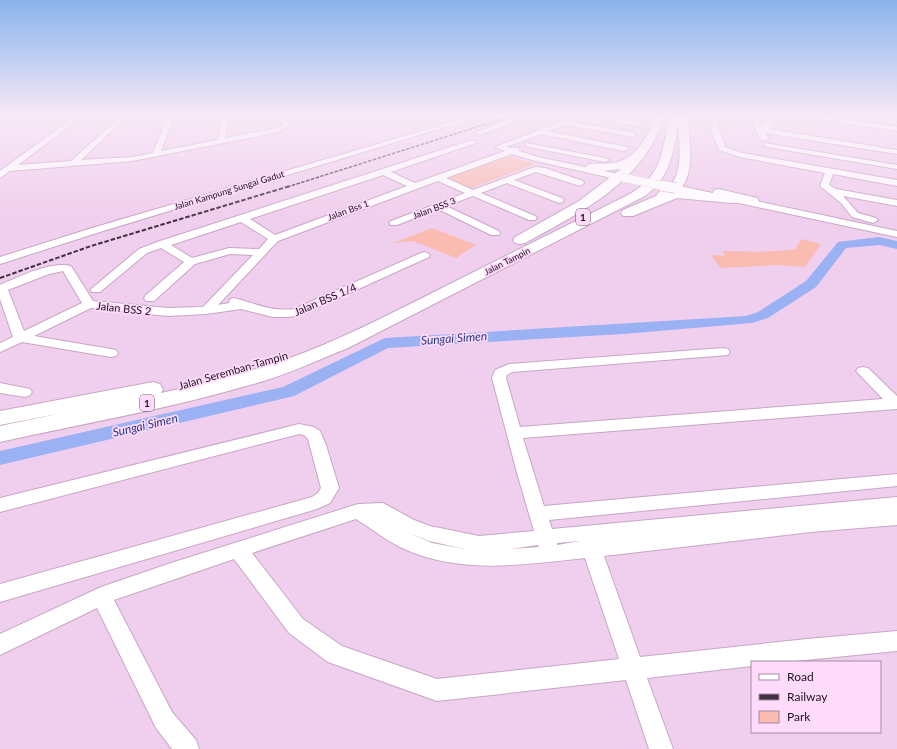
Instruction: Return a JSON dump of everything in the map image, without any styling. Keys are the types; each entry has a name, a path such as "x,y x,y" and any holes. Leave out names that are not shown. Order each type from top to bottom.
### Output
{"highway":[{"path":"454,279 476,265 586,204 622,176 642,150"},
{"name":"Jalan Tampin","path":"454,279 610,204 639,186 650,176 662,150"},
{"name":"Jalan Tampin","path":"292,364 341,344 634,197 649,187 658,178 668,150"},
{"path":"653,202 677,187 682,178 684,150"},
{"path":"588,169 617,167 624,165 638,155"},
{"path":"684,164 689,179 694,184 706,189 752,201"},
{"path":"588,169 606,179 608,182 607,188"},
{"path":"488,271 500,268 673,194 683,193 732,199"},
{"name":"Jalan Seremban-Tampin","path":"0,425 121,400 258,364 336,335 376,318 454,279"},
{"name":"Jalan Seremban-Tampin","path":"0,434 203,391 251,378 292,364"},
{"path":"0,418 110,396 192,382"}],"street":[{"path":"0,175 35,150"},
{"path":"72,163 87,150"},
{"path":"156,154 157,150"},
{"path":"8,169 132,159 178,150"},
{"name":"Jalan Kampung Sungai Gadut","path":"0,261 96,230 365,150"},
{"path":"96,290 143,251 451,150"},
{"path":"510,150 588,169 752,201 897,234"},
{"path":"554,150 605,160"},
{"path":"727,150 740,155 897,183"},
{"path":"770,150 772,160"},
{"path":"797,150 897,167"},
{"name":"Jalan Bss 1","path":"206,310 274,239 414,186 514,151"},
{"path":"20,161 79,157"},
{"name":"Jalan BSS 3","path":"394,223 538,169 580,183"},
{"path":"830,171 824,186 833,191 844,201 855,215 897,225"},
{"path":"383,172 414,186"},
{"path":"439,178 532,218"},
{"path":"507,180 559,200"},
{"path":"677,187 865,226 897,231"},
{"path":"833,191 897,203"},
{"path":"438,206 495,233"},
{"path":"243,219 274,239"},
{"path":"161,244 191,262"},
{"path":"150,298 191,262 229,251 262,252"},
{"name":"Jalan BSS 1/4","path":"222,295 227,300 256,310 288,314 297,312 425,254"},
{"name":"Jalan BSS 2","path":"1,288 62,267 67,268 89,304 168,312 206,310 242,305"},
{"path":"1,288 20,338"},
{"path":"0,348 89,304"},
{"path":"20,338 111,353"},
{"path":"548,545 514,433 499,378 500,373 509,368 722,352"},
{"path":"863,371 897,404"},
{"path":"0,388 25,392"},
{"path":"514,433 897,404"},
{"path":"0,505 299,430 306,430 311,433 316,440 330,488 324,498 317,502 0,593"},
{"path":"538,514 897,480"},
{"path":"0,645 37,625 102,596 358,511 405,541 426,550 451,556 501,559 548,545 897,504"},
{"path":"589,541 897,518"},
{"path":"589,541 660,749"},
{"path":"238,550 296,626 301,630 336,654 437,690 632,668 897,641"},
{"path":"102,596 164,720 187,749"}],"green space":[{"path":"510,156 534,164 472,188 448,178"},
{"path":"432,228 476,245 456,258 413,241 393,243"},
{"path":"801,239 821,244 805,267 779,265 720,268 711,255 725,256 723,251 760,252 791,250 796,249"}],"waterway":[{"name":"Sungai Simen","path":"0,458 288,392 385,343 747,320 763,315 811,284 842,245 879,241 897,245"}],"railway":[{"path":"287,187 404,150"},
{"path":"0,278 91,246 290,186"}]}
